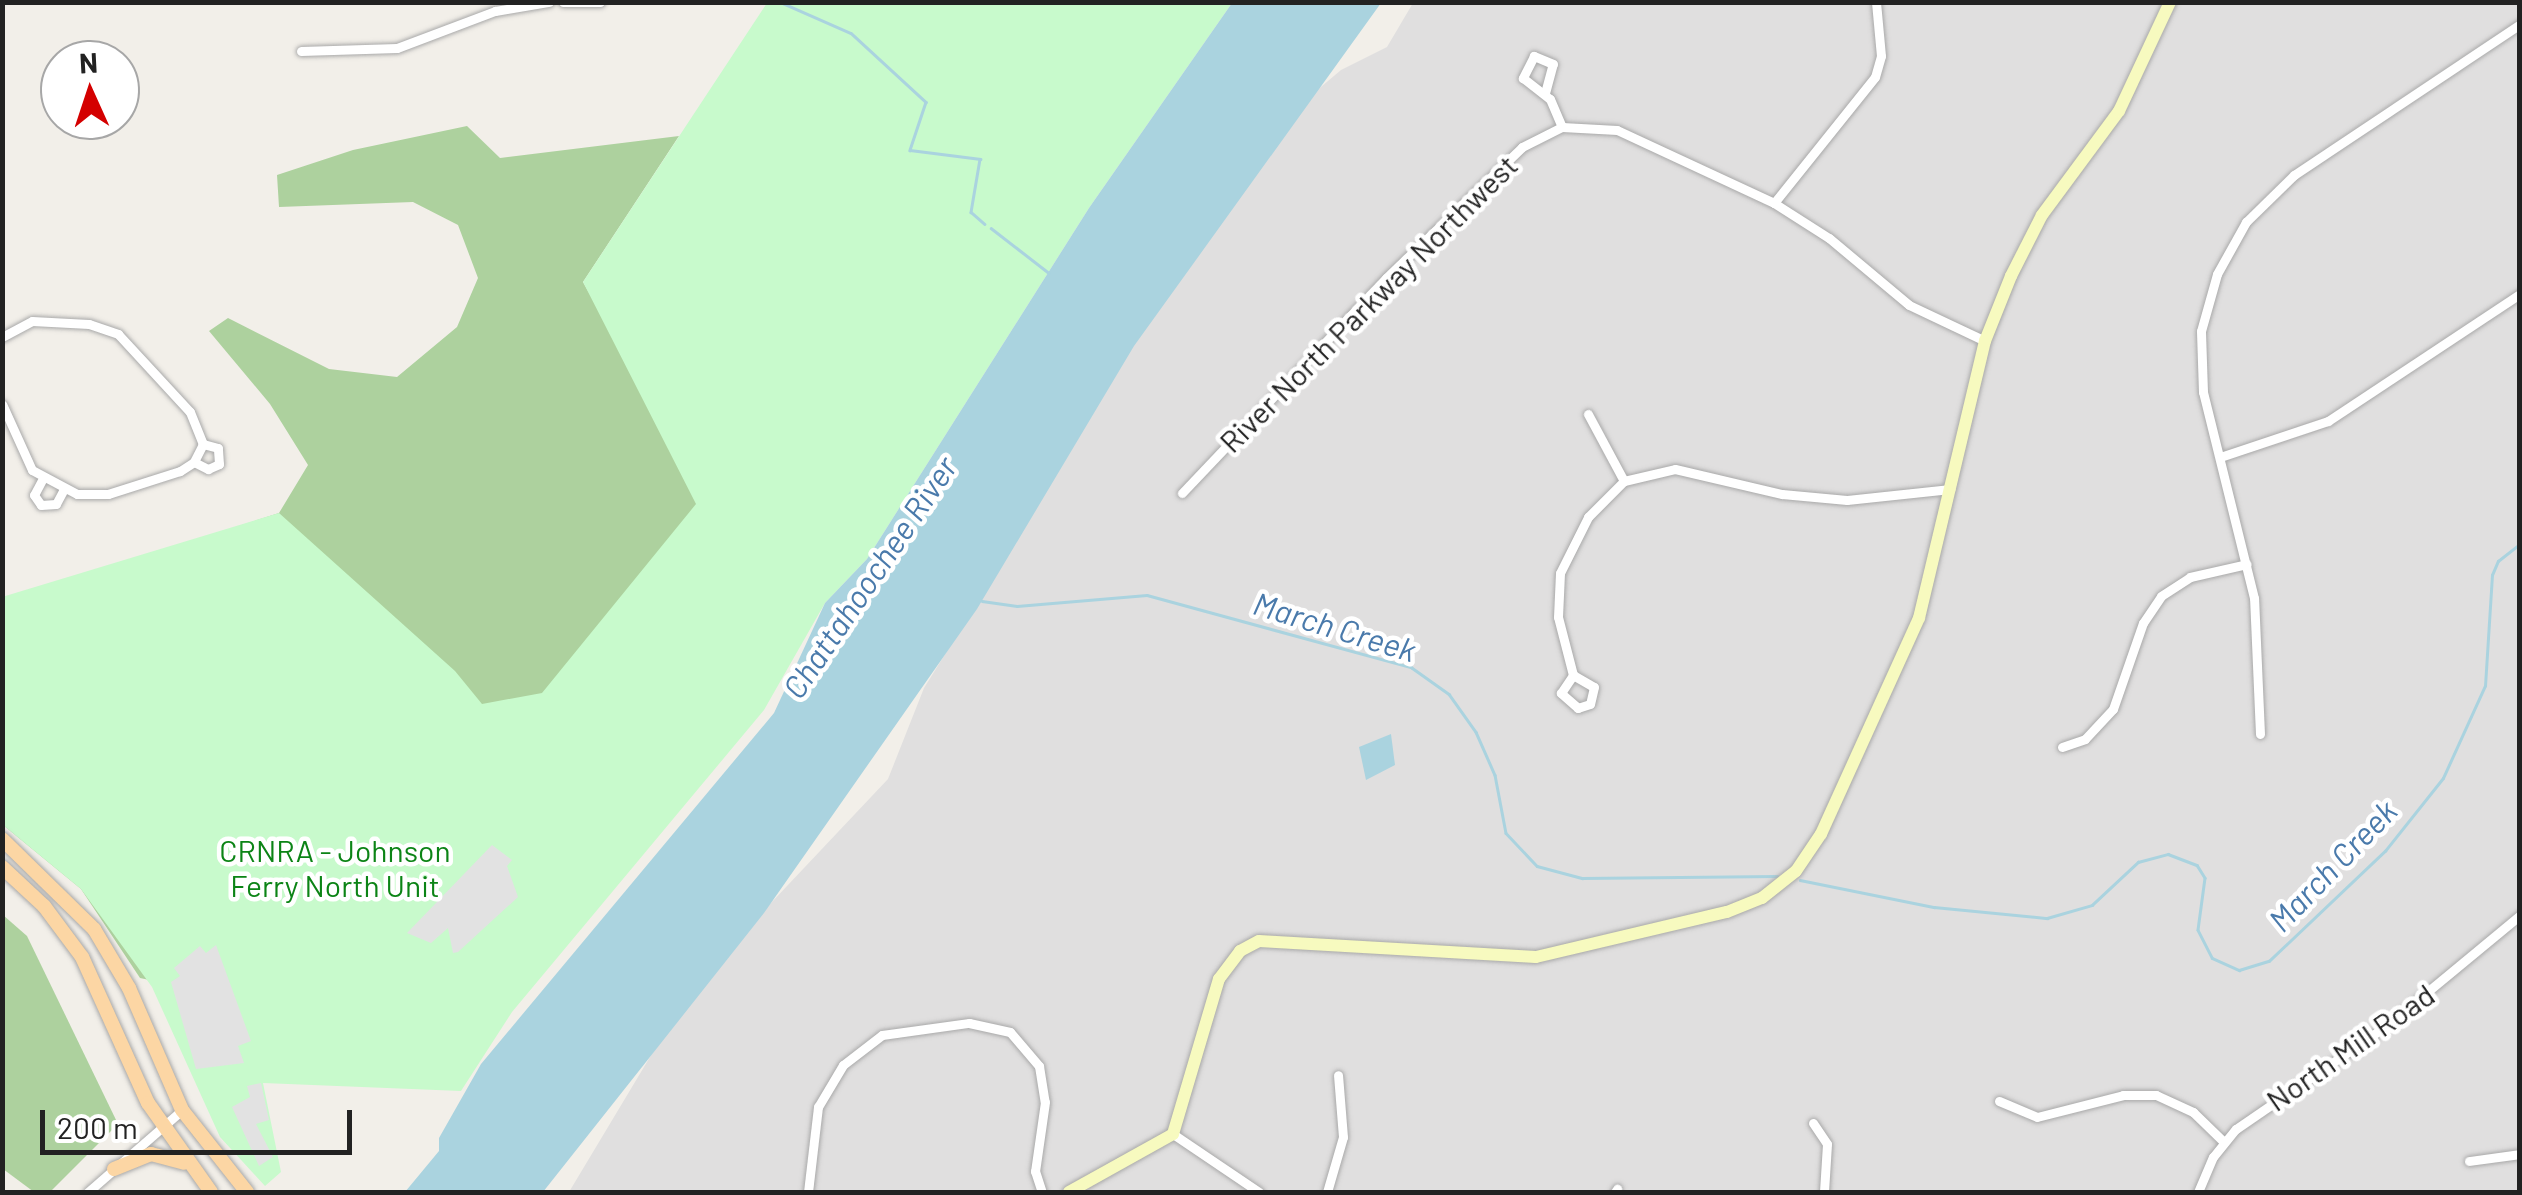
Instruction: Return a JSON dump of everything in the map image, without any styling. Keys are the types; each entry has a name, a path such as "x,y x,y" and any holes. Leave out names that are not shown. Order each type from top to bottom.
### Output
{"main road":[{"path":"2,839 94,929 129,988 182,1110 246,1192"},
{"path":"2,867 44,906 82,957 161,1126 210,1192"},
{"path":"114,1169 151,1154 187,1164"}],"street":[{"path":"302,52 396,48 495,11 549,2"},
{"path":"563,2 600,2"},
{"path":"1774,202 1875,78 1881,56 1876,2"},
{"path":"1068,1192 1174,1134 1218,979 1240,951 1259,942 1536,956 1728,912 1780,886 1821,834 1918,618 1985,341 2027,242 2119,111 2170,2"},
{"path":"2260,734 2258,633 2247,564 2203,392 2201,331 2216,274 2246,222 2294,175 2520,24"},
{"path":"1545,94 1562,127 1616,130 1774,202 1830,238 1908,304 1985,341"},
{"name":"River North Parkway Northwest","path":"1182,493 1386,278 1522,147 1562,127"},
{"path":"2220,457 2328,421 2520,294"},
{"path":"2,337 32,321 89,324 118,334 190,412 202,444 194,462 108,494 63,491 42,480 21,454 2,404"},
{"path":"1588,414 1624,481"},
{"path":"194,462 208,470 220,464 218,448 202,444"},
{"path":"1573,675 1558,617 1560,572 1588,516 1624,481 1675,469 1820,499 1950,489"},
{"path":"42,480 34,495 41,505 56,504 63,491"},
{"path":"2062,748 2085,739 2114,709 2143,623 2161,596 2190,577 2247,564"},
{"name":"North Mill Road","path":"2198,1192 2224,1142 2386,1026 2520,914"},
{"path":"808,1192 818,1107 843,1064 882,1035 969,1022 1010,1032 1039,1066 1045,1102 1035,1171 1042,1192"},
{"path":"1327,1192 1343,1137 1338,1075"},
{"path":"1999,1101 2037,1117 2122,1095 2156,1095 2193,1112 2224,1142"},
{"path":"88,1192 182,1110"},
{"path":"1813,1123 1826,1144 1824,1192"},
{"path":"1174,1134 1259,1192"},
{"path":"2469,1161 2520,1154"}],"shaded area":[{"path":"1413,3 2519,3 2519,1192 569,1192 662,1037 752,923 888,779 924,688 1043,497 1085,399 1237,158 1341,70 1387,47"},
{"path":"492,845 512,860 507,866 518,897 458,952 453,953 448,928 431,943 407,933"},
{"path":"216,945 251,1041 238,1046 244,1063 196,1069 171,982 180,976 174,968 200,946 206,953"},
{"path":"261,1083 269,1120 256,1124 273,1157 259,1166 232,1107 250,1097 247,1086"}],"green space":[{"name":"CRNRA - Johnson Ferry North Unit","path":"767,3 1232,3 1089,208 867,559 825,603 764,710 512,1012 461,1091 263,1083 281,1172 265,1186 220,1137 152,987 81,889 3,825 2,597 279,513 455,671 482,704 542,693 696,504 583,282"},
{"path":"467,126 500,158 679,136 583,282 722,531 271,1006 140,978 81,889 3,825 2,603 279,513 308,465 270,404 209,331 228,318 329,369 397,377 457,327 478,278 458,225 413,202 279,207 277,175 353,150"},
{"path":"3,915 27,936 118,1124 50,1192 34,1192 3,1169"}],"water":[{"name":"Chattahoochee River","path":"1232,3 1381,3 1134,346 977,609 764,913 543,1192 405,1192 439,1151 439,1138 481,1064 774,713 825,603 867,559 1089,208"},
{"path":"1391,734 1395,765 1366,780 1359,747"}],"waterway":[{"path":"780,2 851,33 926,102 910,150 980,159 971,212 985,224"},
{"path":"991,228 1049,273"},
{"name":"March Creek","path":"1800,880 1934,907 2047,918 2092,905 2138,862 2168,854 2197,865 2205,878 2198,930 2212,958 2239,970 2269,961 2385,851 2443,778 2485,686 2492,575 2498,561 2520,544"},
{"name":"March Creek","path":"982,601 1017,606 1147,595 1411,667 1449,694 1476,732 1495,775 1506,833 1537,866 1582,878 1777,876"}]}
